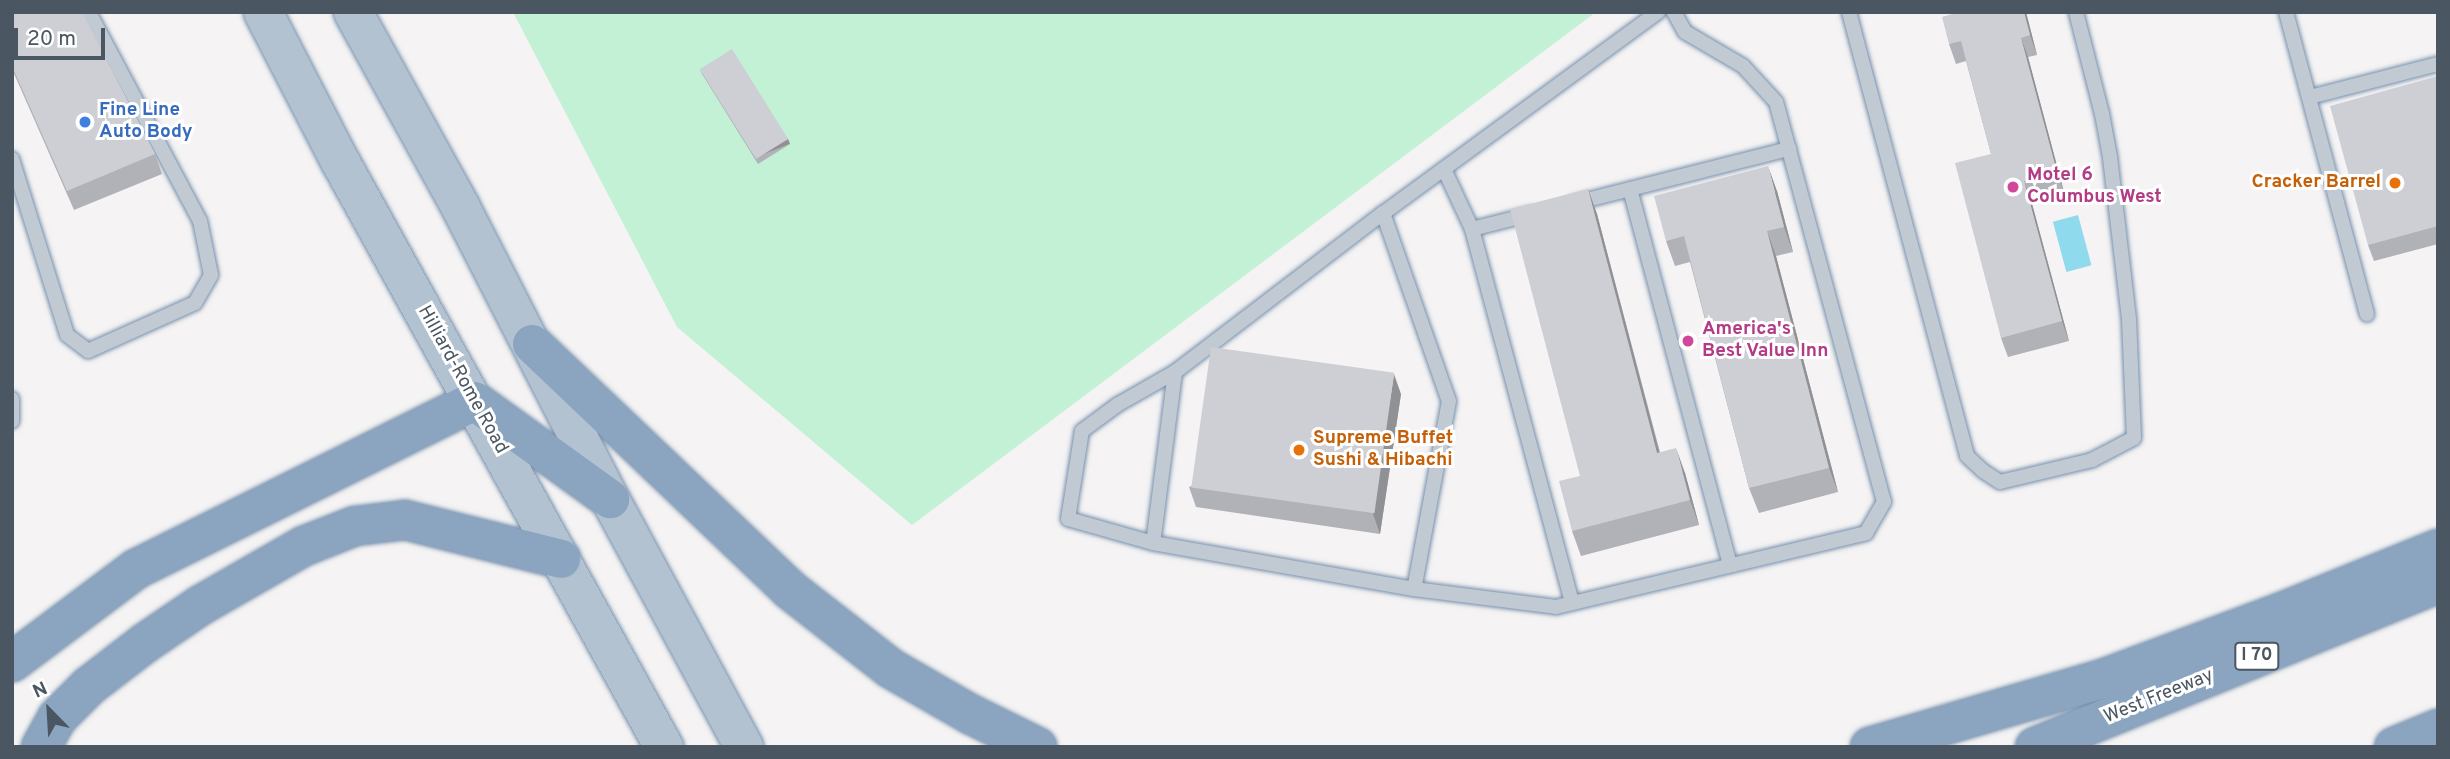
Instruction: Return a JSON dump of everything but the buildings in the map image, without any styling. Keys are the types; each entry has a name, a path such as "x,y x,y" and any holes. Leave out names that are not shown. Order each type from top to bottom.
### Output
{"highway":[{"path":"532,344 789,589 890,668 970,714 1037,747"},
{"path":"12,662 136,569 474,401 610,499"},
{"path":"41,747 57,718 89,686 145,643 201,604 304,547 355,526 405,520 561,559"},
{"path":"1870,747 2103,679 2282,612 2438,549"},
{"name":"West Freeway","path":"2035,747 2438,583"},
{"path":"2394,747 2438,729"}],"main road":[{"name":"Hilliard-Rome Road","path":"262,12 340,160 664,747"},
{"path":"353,12 460,206 610,499 744,747"}],"lane":[{"path":"12,159 67,335 88,351 195,303 211,275 200,221 89,12"},
{"path":"1658,12 1383,213 1175,372 1117,405 1082,430 1068,519 1153,543 1414,589 1556,607 1866,533 1884,502 1776,102 1743,66 1685,32 1674,12"},
{"path":"1849,12 1967,456 2000,482 2092,460 2134,438 2129,319 2109,157 2102,114 2076,12"},
{"path":"2286,12 2367,314"},
{"path":"2310,97 2438,64"},
{"path":"1472,229 1789,149"},
{"path":"1444,169 1472,229 1572,603"},
{"path":"1629,189 1730,565"},
{"path":"1383,213 1449,401 1414,589"},
{"path":"1153,543 1175,372"},
{"path":"12,399 12,421"}],"green space":[{"path":"513,12 1596,12 912,525 677,327"}],"water":[{"path":"2078,215 2091,265 2066,272 2053,222"}],"place":[{"name":"Fine Line Auto Body","path":"85,122"},
{"name":"Cracker Barrel","path":"2395,183"},
{"name":"Motel 6 Columbus West","path":"2013,187"},
{"name":"America's Best Value Inn","path":"1688,341"},
{"name":"Supreme Buffet Sushi & Hibachi","path":"1299,450"}]}
